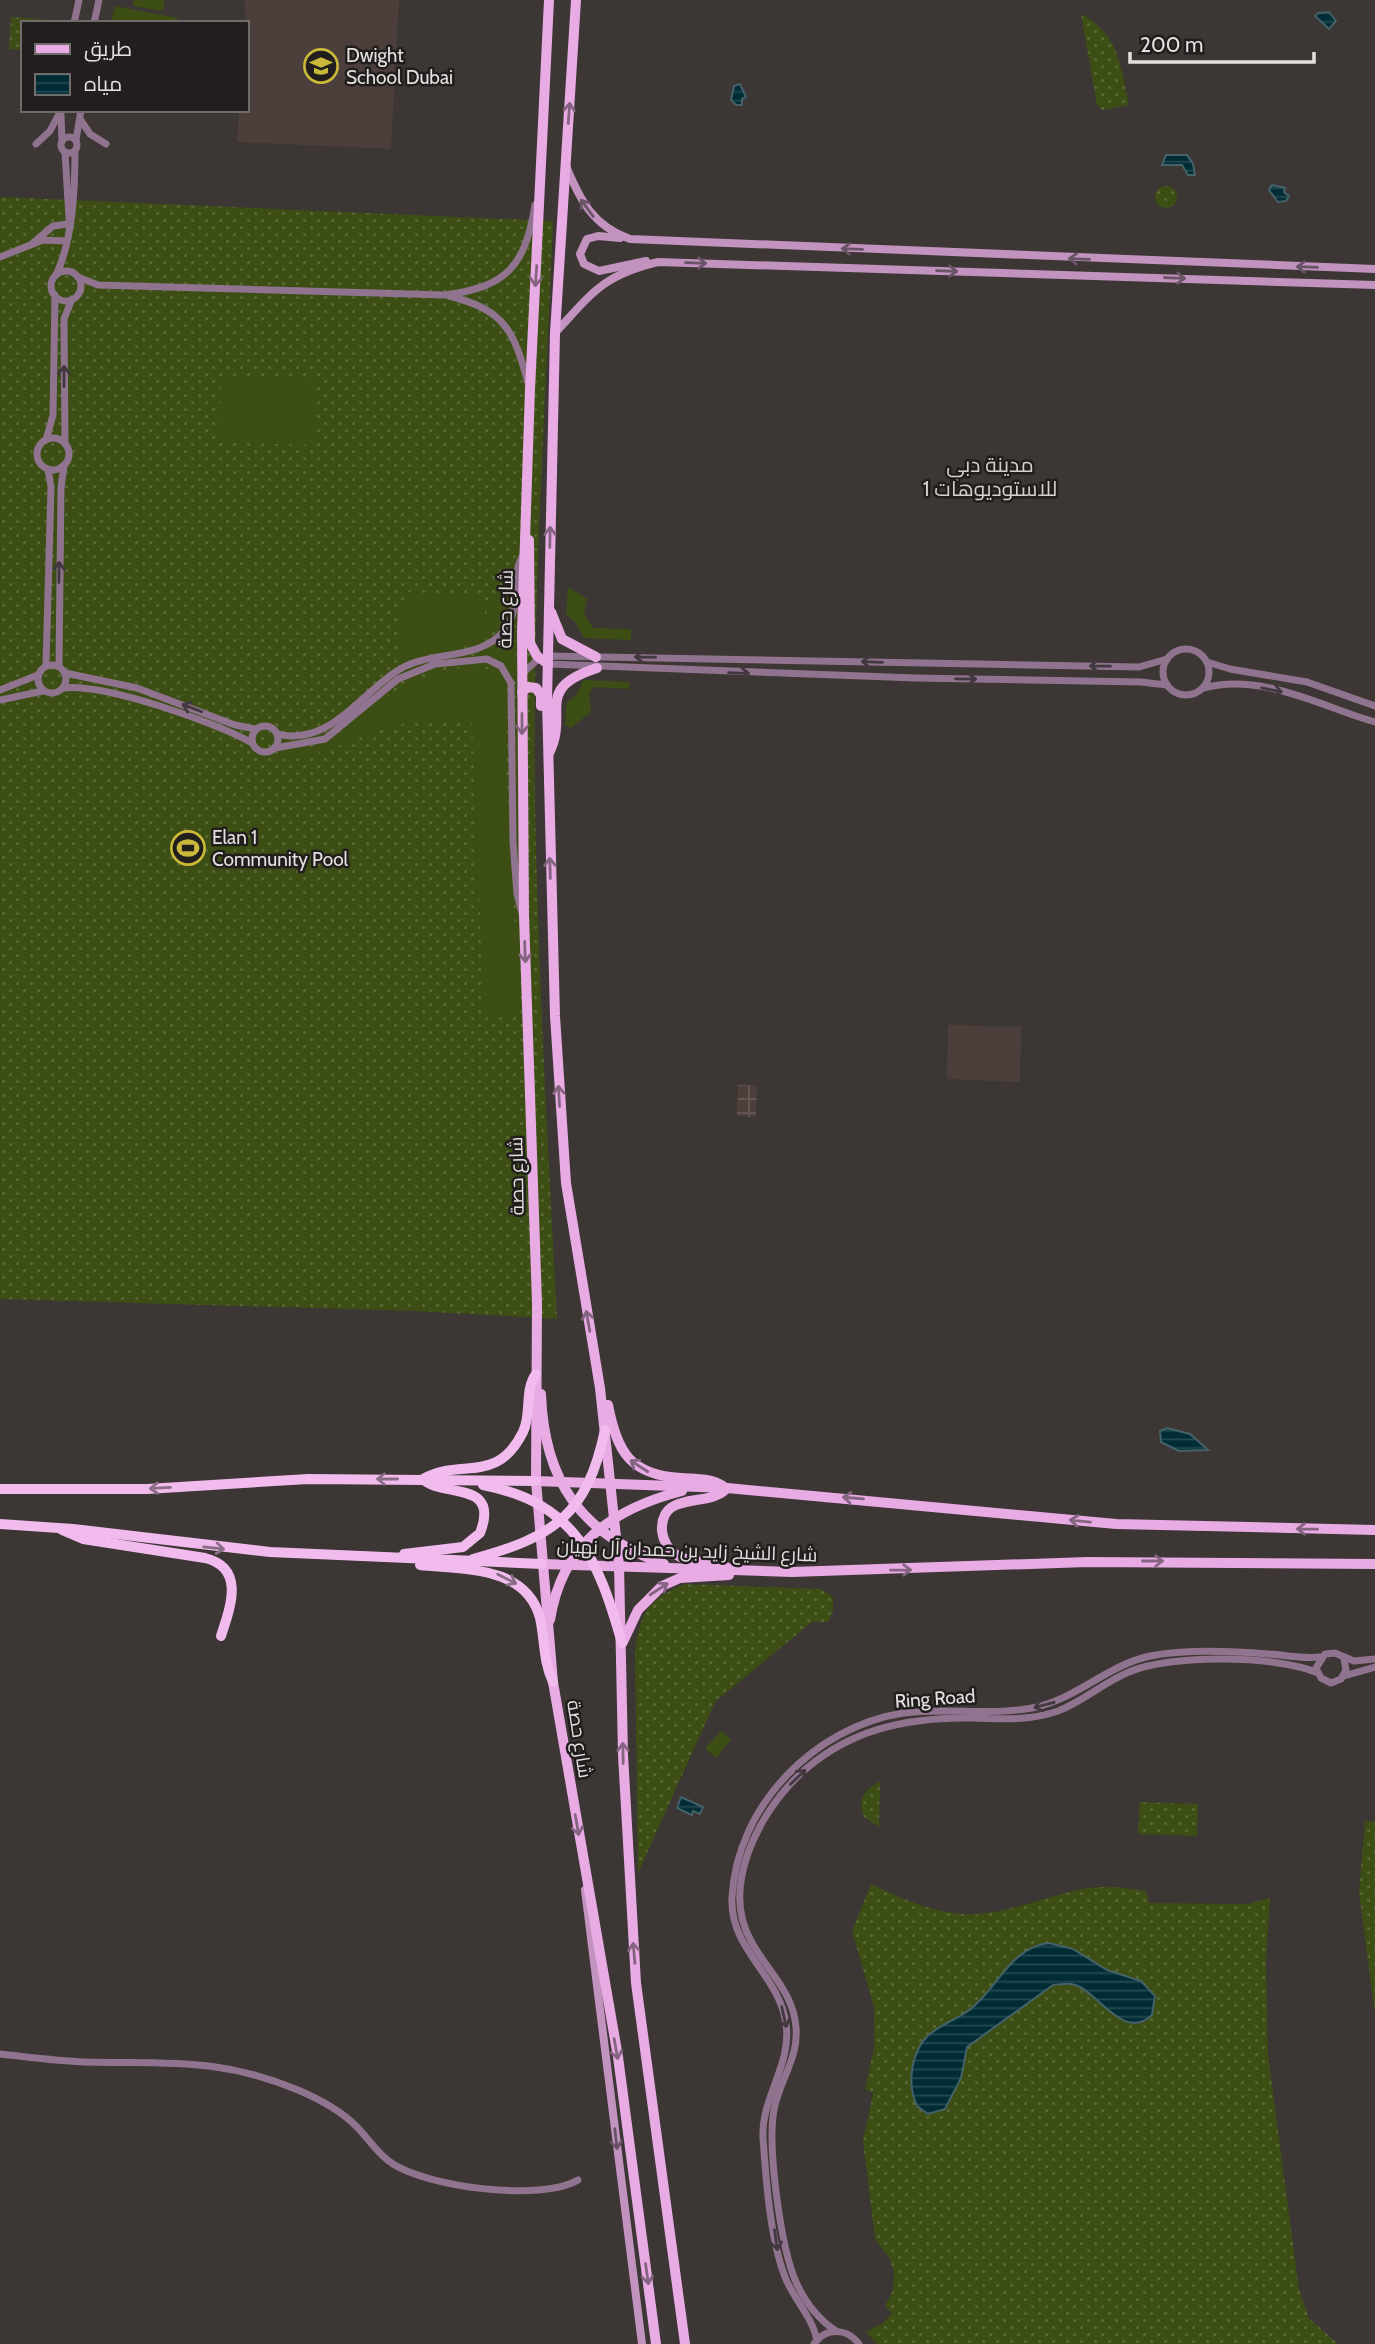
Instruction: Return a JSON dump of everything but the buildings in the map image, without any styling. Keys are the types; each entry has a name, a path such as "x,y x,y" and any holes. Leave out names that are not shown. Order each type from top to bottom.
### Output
{"highway":[{"path":"423,1479 442,1472 487,1467 508,1453 525,1428 530,1388 536,1374"},
{"path":"462,1562 513,1548 539,1536 561,1520 575,1505 589,1483 604,1430"},
{"path":"0,1489 89,1491 308,1479 536,1481"},
{"path":"393,1557 463,1547 476,1539 483,1526 483,1510 475,1497 462,1489 436,1487 423,1479"},
{"path":"455,1479 516,1491 561,1520 583,1544 596,1564 622,1643"},
{"name":"شارع الشيخ زايد بن حمدان آل نهيان","path":"0,1524 59,1528 242,1550 542,1564"},
{"path":"59,1528 83,1539 205,1558 220,1564 230,1577 233,1591 221,1636"},
{"path":"393,1557 413,1564 487,1572 517,1585 530,1598 538,1614 545,1661 553,1682"}],"main road":[{"name":"شارع حصة","path":"548,0 523,554 522,674 524,916 534,1150 537,1503 553,1682 624,2097 656,2344"},
{"name":"شارع حصة","path":"576,0 555,333 549,605 545,660 562,1141 574,1242 600,1388 617,1542 624,1768 636,1983 687,2344"},
{"path":"566,164 589,212 607,229 630,239"},
{"path":"1375,269 592,237 583,243 581,260 588,268 599,271 634,262 658,262 1375,285"},
{"path":"555,333 605,281 627,270 658,262"},
{"path":"525,515 530,556 530,643 545,660"},
{"path":"547,756 554,740 555,704 561,689 574,677 597,663 562,639 549,605"},
{"path":"522,692 528,687 539,690 542,724 546,733"},
{"path":"536,1374 541,1383 545,1444 561,1482 575,1505 617,1542 640,1555 675,1567"},
{"path":"600,1388 618,1446 637,1466 663,1477 713,1481 727,1488"},
{"path":"536,1481 727,1488 1116,1524 1375,1530"},
{"path":"548,1636 558,1587 583,1544 599,1528 614,1516 658,1497 696,1488"},
{"path":"727,1488 713,1498 677,1504 666,1514 662,1529 666,1544 676,1555 715,1562 735,1572"},
{"name":"شارع الشيخ زايد بن حمدان آل نهيان","path":"542,1564 675,1567 735,1572 911,1570 1134,1561 1375,1564"},
{"path":"622,1643 632,1618 653,1591 680,1578 722,1577 735,1572"},
{"path":"586,1876 586,1902 642,2343"}],"street":[{"path":"74,21 79,0"},
{"path":"94,21 99,0"},
{"path":"36,144 50,131 60,112"},
{"path":"61,112 66,210 69,221"},
{"path":"0,690 38,675 46,665 51,487 47,469 37,455 46,440 53,415 55,295 51,283 64,254 73,209 75,151 80,115"},
{"path":"80,115 90,134 106,144"},
{"path":"62,141 69,136 76,140"},
{"path":"65,152 75,151"},
{"path":"56,275 75,275 99,285 445,295 481,289 500,279 514,266 530,235 541,184"},
{"path":"0,257 32,243 53,226 69,221"},
{"path":"32,243 65,241"},
{"path":"64,254 75,275 76,296 64,319 65,444 69,454 64,466 61,488 59,666 65,673 137,688 235,725 256,729 268,726 277,734 297,736 316,733 340,719 401,669 429,658 478,649 494,641 513,615 518,565 523,554"},
{"path":"55,295 61,299 76,296 99,285"},
{"path":"445,295 481,306 506,325 516,343 530,389"},
{"path":"46,440 57,438 65,444"},
{"path":"47,469 64,466"},
{"path":"1167,685 1163,668 1167,659 1174,652 1185,649 1196,651 1207,662 1230,669 1307,682 1375,706"},
{"path":"0,700 29,691 57,693 64,688 81,686 132,698 252,743 262,753 325,738 398,679 419,669 468,658 497,663 505,669 512,683 513,842 517,898 524,916"},
{"path":"597,663 1139,667 1167,659"},
{"path":"522,674 545,660 1141,682 1167,685 1185,696 1204,688 1230,684 1270,690 1318,702 1375,722"},
{"path":"1204,688 1210,677 1207,662"},
{"path":"46,665 59,666"},
{"path":"64,688 65,673"},
{"path":"38,675 38,684 44,691"},
{"path":"252,743 256,729"},
{"path":"275,748 277,734"},
{"name":"Ring Road","path":"815,2342 812,2323 790,2290 780,2263 764,2147 765,2107 785,2054 786,2021 771,1984 743,1947 733,1916 732,1900 737,1867 747,1834 775,1788 819,1747 843,1733 881,1718 923,1711 1040,1707 1072,1695 1127,1664 1163,1654 1265,1653 1320,1657"},
{"path":"1375,1658 1344,1659 1330,1653 1320,1657 1318,1673 1331,1683 1344,1676 1375,1667"},
{"path":"1344,1659 1344,1676"},
{"name":"Ring Road","path":"859,2344 851,2335 836,2331 820,2319 797,2284 787,2253 774,2164 772,2122 778,2095 794,2056 796,2025 785,1989 749,1939 740,1904 740,1885 749,1851 763,1821 781,1794 828,1752 864,1733 923,1719 1031,1718 1056,1712 1120,1676 1153,1664 1179,1661 1274,1662 1297,1665 1318,1673"},
{"path":"0,2054 81,2062 183,2062 225,2067 288,2086 334,2109 356,2126 387,2160 407,2171 511,2192 555,2188 578,2180"},
{"path":"815,2342 836,2331"}],"shaded area":[{"name":"Dwight School Dubai","path":"245,0 399,0 391,149 237,142 239,112 248,112 248,21 245,21"},
{"path":"948,1025 1021,1027 1020,1082 947,1079"},
{"path":"738,1085 757,1086 756,1117 737,1116"}],"green space":[{"path":"134,0 165,0 163,11 133,6"},
{"path":"115,6 178,18 179,21 111,21"},
{"path":"1081,14 1094,22 1111,41 1120,65 1129,105 1102,110 1097,105"},
{"path":"11,17 52,20 21,21 21,50 9,49"},
{"path":"1166,186 1174,189 1177,197 1174,205 1166,208 1158,205 1155,197 1158,189"},
{"path":"0,197 553,221 535,655 535,800 538,930 557,1319 415,1311 0,1299"},
{"path":"221,377 315,381 315,445 219,442"},
{"path":"568,587 587,599 584,614 593,628 631,629 631,640 584,638 576,623 566,614"},
{"path":"419,591 425,595 482,596 486,620 489,596 492,593 505,593 511,598 502,623 484,641 399,661 399,606 407,599 408,592"},
{"path":"514,623 516,682 502,661 479,656 501,640"},
{"path":"464,667 495,670 507,688 506,775 520,1015 484,1017 472,719 439,719 389,726 305,758 276,759 278,752 300,751 325,743 406,683"},
{"path":"584,680 630,682 629,689 593,687 589,694 591,712 571,728 565,725 566,703 576,695"},
{"path":"685,1584 821,1589 833,1597 833,1611 828,1622 812,1622 715,1702 638,1873 635,1651 640,1626 648,1609 662,1596"},
{"path":"721,1731 731,1740 716,1758 705,1748"},
{"path":"880,1782 879,1827 864,1817 861,1805 866,1792"},
{"path":"1140,1802 1198,1804 1197,1836 1138,1834"},
{"path":"1365,1821 1375,1821 1375,2014 1359,1892"},
{"path":"871,1884 923,1906 964,1914 1005,1910 1069,1892 1098,1887 1146,1891 1149,1903 1248,1904 1270,1898 1266,1963 1268,2055 1299,2289 1309,2318 1338,2344 877,2344 866,2332 883,2323 892,2313 885,2306 893,2290 894,2273 889,2257 875,2239 863,2141 873,2093 865,2089 874,2048 874,2007 852,1931"}],"water":[{"path":"1329,12 1336,21 1329,29 1315,16"},
{"path":"740,84 746,97 742,99 742,105 736,105 731,100 734,86"},
{"path":"1166,155 1187,155 1193,164 1195,175 1188,175 1182,165 1162,165"},
{"path":"1272,185 1285,188 1284,192 1289,196 1286,201 1278,202 1269,190"},
{"path":"1167,1428 1190,1434 1208,1450 1179,1451 1161,1442 1160,1431"},
{"path":"681,1797 703,1807 700,1814 693,1811 692,1815 677,1808"},
{"path":"1049,1943 1073,1949 1107,1970 1141,1981 1155,1996 1152,2015 1133,2023 1114,2015 1080,1987 1070,1984 1053,1985 967,2047 961,2078 945,2109 928,2114 917,2106 912,2091 912,2075 914,2059 921,2044 938,2028 973,2007 1016,1959 1036,1946"}],"place":[{"name":"Dwight School Dubai","path":"321,66"},
{"name":"Elan 1 Community Pool","path":"188,848"}],"district":[{"name":"مدينة دبي للاستوديوهات 1","path":"990,477"}]}
